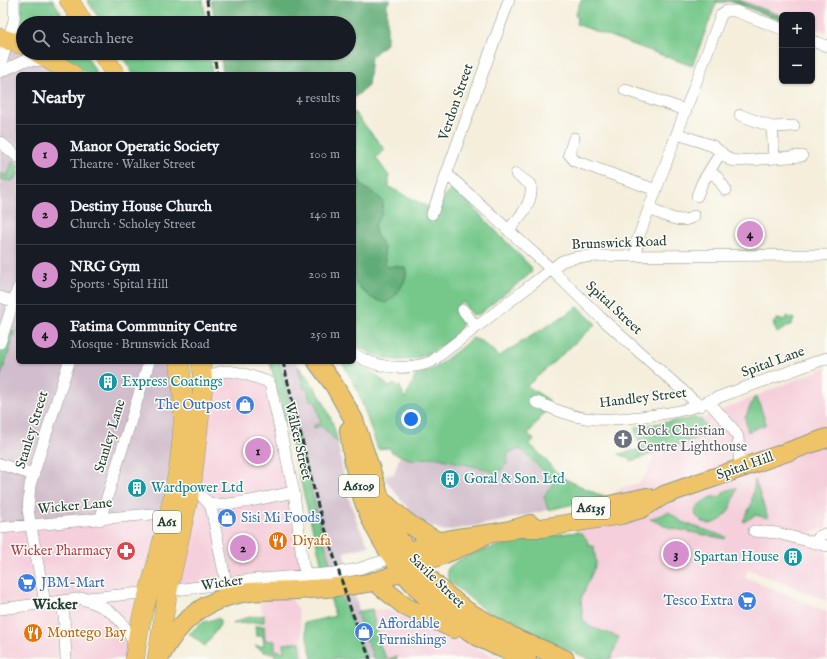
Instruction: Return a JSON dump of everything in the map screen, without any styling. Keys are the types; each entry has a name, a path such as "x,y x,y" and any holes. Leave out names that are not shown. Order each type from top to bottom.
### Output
{"highway":[{"path":"69,0 79,16"},
{"path":"50,60 67,70"},
{"path":"106,60 113,72"},
{"name":"A61","path":"136,654 148,593 172,504 181,449 184,414 179,364"},
{"name":"A61","path":"158,659 158,645 168,590 192,482 203,386 201,364"}],"main road":[{"name":"Savile Street","path":"318,364 328,376 354,420 381,500 394,531 404,561 428,600 476,635 527,659"},
{"name":"Savile Street","path":"346,407 353,457 363,501 379,536 404,561 468,611 517,639 565,659"},
{"name":"Spital Hill","path":"370,574 445,548 464,537 485,535 520,528 541,528 621,515 641,509 664,496 827,438"},
{"name":"A6109","path":"381,500 405,522 445,548"},
{"path":"443,592 440,581 445,548"},
{"path":"370,574 409,609 467,635 476,635"},
{"name":"Wicker","path":"158,659 176,630 200,610 231,596 266,591 310,590 370,574"}],"street":[{"path":"0,67 11,41 14,20 14,0"},
{"name":"Verdon Street","path":"432,214 448,175 472,100 509,0"},
{"path":"636,256 637,241 721,15 726,11 735,11 779,28"},
{"path":"815,42 827,46"},
{"path":"0,72 26,60 46,61 67,70"},
{"path":"625,90 686,110"},
{"path":"740,115 772,127 794,126"},
{"path":"772,127 774,158"},
{"path":"678,134 713,146 730,160 737,161 802,156"},
{"path":"574,138 569,154 575,161 656,190"},
{"path":"0,142 16,155"},
{"path":"697,196 702,183 721,152"},
{"path":"710,172 717,177 726,190"},
{"path":"508,230 525,212 532,190 531,185 516,174"},
{"name":"Spital Street","path":"448,175 552,270 600,317 733,429 738,437 740,468"},
{"path":"649,209 682,221 690,219 694,216"},
{"name":"Brunswick Road","path":"356,355 384,366 415,367 437,358 562,261 577,257 827,255"},
{"path":"0,297 16,302 0,343"},
{"path":"463,310 476,327"},
{"name":"Spital Lane","path":"729,394 827,358"},
{"name":"Stanley Street","path":"45,603 28,510 30,485 68,364"},
{"name":"Stanley Lane","path":"100,520 148,364"},
{"name":"Walker Street","path":"203,386 215,372 229,372 266,381 270,384 294,492 303,564 305,571 312,576"},
{"name":"Handley Street","path":"536,402 570,415 598,420 679,411 704,404 729,394"},
{"path":"0,464 34,475"},
{"path":"192,482 211,507 226,583 266,591"},
{"path":"207,501 215,504 226,504 294,492"},
{"name":"Wicker Lane","path":"0,528 100,520 152,514"},
{"path":"754,531 777,533 827,546"},
{"path":"814,543 821,535 827,533"},
{"name":"Wicker","path":"0,610 77,599 148,593 249,580 335,573 370,574"},
{"name":"Wicker","path":"77,599 98,605 115,615 126,625 136,654"},
{"path":"61,602 64,616 66,659"}],"shaded area":[{"path":"739,0 827,0 827,32 815,28 815,12 779,12 779,15"},
{"path":"0,38 16,48 16,60 49,60 69,72 16,72 16,364 179,364 170,511 0,528"},
{"path":"271,364 298,364 326,405 336,433 346,490 358,525 369,546 344,552 359,611 372,609 379,644 387,659 312,659 304,623 335,616"},
{"path":"827,367 827,528 776,544 813,534 827,537 827,601 748,569 745,577 827,612 827,659 611,659 619,637 590,627 583,619 581,599 596,564 594,546 589,546 583,534 578,532 575,522 611,497 620,488 639,483 648,472 655,452 713,432 700,419"},
{"path":"215,372 270,384 303,565 290,597 298,609 306,659 276,659 274,653 264,652 264,615 249,580 149,593 135,659 0,659 0,528 170,511 200,413"},
{"path":"515,449 521,449 530,455 537,466 554,482 545,496 548,510 502,521 444,531 426,524 414,516 385,479 387,475 394,474 400,456 415,460 434,457 494,472 509,452"},
{"path":"372,609 385,610 403,616 501,659 397,659 396,657 387,659 379,644"}],"green space":[{"path":"22,0 53,0 63,16 22,16"},
{"path":"87,0 203,0 205,16 97,16"},
{"path":"211,0 391,0 387,4 387,43 371,57 368,86 356,96 356,72 223,72 221,60 356,60 356,16 214,16"},
{"path":"581,0 716,0 716,4 692,66 576,24 578,17 575,16"},
{"path":"716,0 739,0 779,15 779,20 729,1 716,4"},
{"path":"69,60 89,60 96,72 85,72"},
{"path":"124,60 211,60 212,72 132,72"},
{"path":"356,114 385,150 376,158 389,176 389,187 428,207 425,216 435,220 445,195 451,190 458,192 532,268 531,273 478,315 473,315 462,302 455,309 462,320 461,327 453,337 434,351 420,357 405,360 380,357 369,352 356,345 356,284 365,293 394,296 404,282 407,273 405,268 395,266 387,267 385,264 384,248 376,234 374,225 382,214 375,193 362,186 356,173"},
{"path":"13,161 16,163 16,177 12,181 0,179 0,173 7,176"},
{"path":"356,172 361,185 379,197 383,202 382,214 374,226 376,234 384,248 385,264 387,267 395,266 405,268 406,272 401,288 389,301 385,303 371,298 356,284"},
{"path":"578,307 596,324 527,386 549,400 545,412 528,434 534,439 530,444 563,478 604,497 548,510 544,496 554,482 521,449 509,452 507,464 496,475 489,470 434,457 415,460 392,452 389,448 378,449 357,389 343,364 356,364 362,366 379,377 389,387 395,384 397,387 400,386 405,399 416,375 435,368 473,338 483,342 499,356"},
{"path":"787,316 794,319 792,324 777,333 773,323 777,319 783,320"},
{"path":"9,330 14,332 12,343 0,378 0,358"},
{"path":"271,364 280,364 333,576 367,659 312,659 304,623 335,616"},
{"path":"298,366 312,384 323,402 332,422 338,443 321,426 314,428 314,425 321,423 315,400 310,401 307,388 304,389"},
{"path":"757,396 766,424 748,432 745,418 754,398"},
{"path":"695,418 700,419 713,432 632,461 619,454 641,449 634,427"},
{"path":"755,480 768,518 755,515 744,522 743,521 751,505"},
{"path":"737,487 729,510 721,519 710,524 703,522 696,516 695,512 700,503 714,496 715,498 723,495 723,492"},
{"path":"669,512 682,522 726,537 725,539 670,528 650,519"},
{"path":"578,532 582,534 589,546 594,546 596,564 581,599 583,619 590,627 619,637 611,659 589,659 517,627 484,610 448,580 447,570 455,562 469,555 528,539"},
{"path":"372,609 379,644 387,659 374,659 356,612"},
{"path":"264,615 264,622 232,624 245,618"},
{"path":"218,618 220,620 220,625 205,646 189,634 201,623"},
{"path":"255,626 264,626 265,640 275,641 275,650 284,652 283,644 300,642 302,659 276,659 274,653 264,652 255,646 264,646 263,636 256,636"}],"railway":[{"path":"207,0 209,16"},
{"path":"215,60 217,72"},
{"path":"283,364 318,506 350,607 370,659"}],"place":[{"name":"Fatima Community Centre","path":"750,234"},
{"name":"Express Coatings","path":"108,382"},
{"name":"The Outpost","path":"245,405"},
{"name":"Rock Christian Centre Lighthouse","path":"623,439"},
{"name":"Manor Operatic Society","path":"258,451"},
{"name":"Goral & Son. Ltd","path":"450,479"},
{"name":"Wardpower Ltd","path":"137,488"},
{"name":"Sisi Mi Foods","path":"227,518"},
{"name":"Diyafa","path":"278,541"},
{"name":"Destiny House Church","path":"243,548"},
{"name":"Wicker Pharmacy","path":"126,551"},
{"name":"NRG Gym","path":"676,554"},
{"name":"Spartan House","path":"793,557"},
{"name":"JBM-Mart","path":"27,583"},
{"name":"Tesco Extra","path":"747,601"},
{"name":"Affordable Furnishings","path":"364,632"},
{"name":"Montego Bay","path":"33,633"}],"district":[{"name":"Wicker","path":"55,604"}]}
